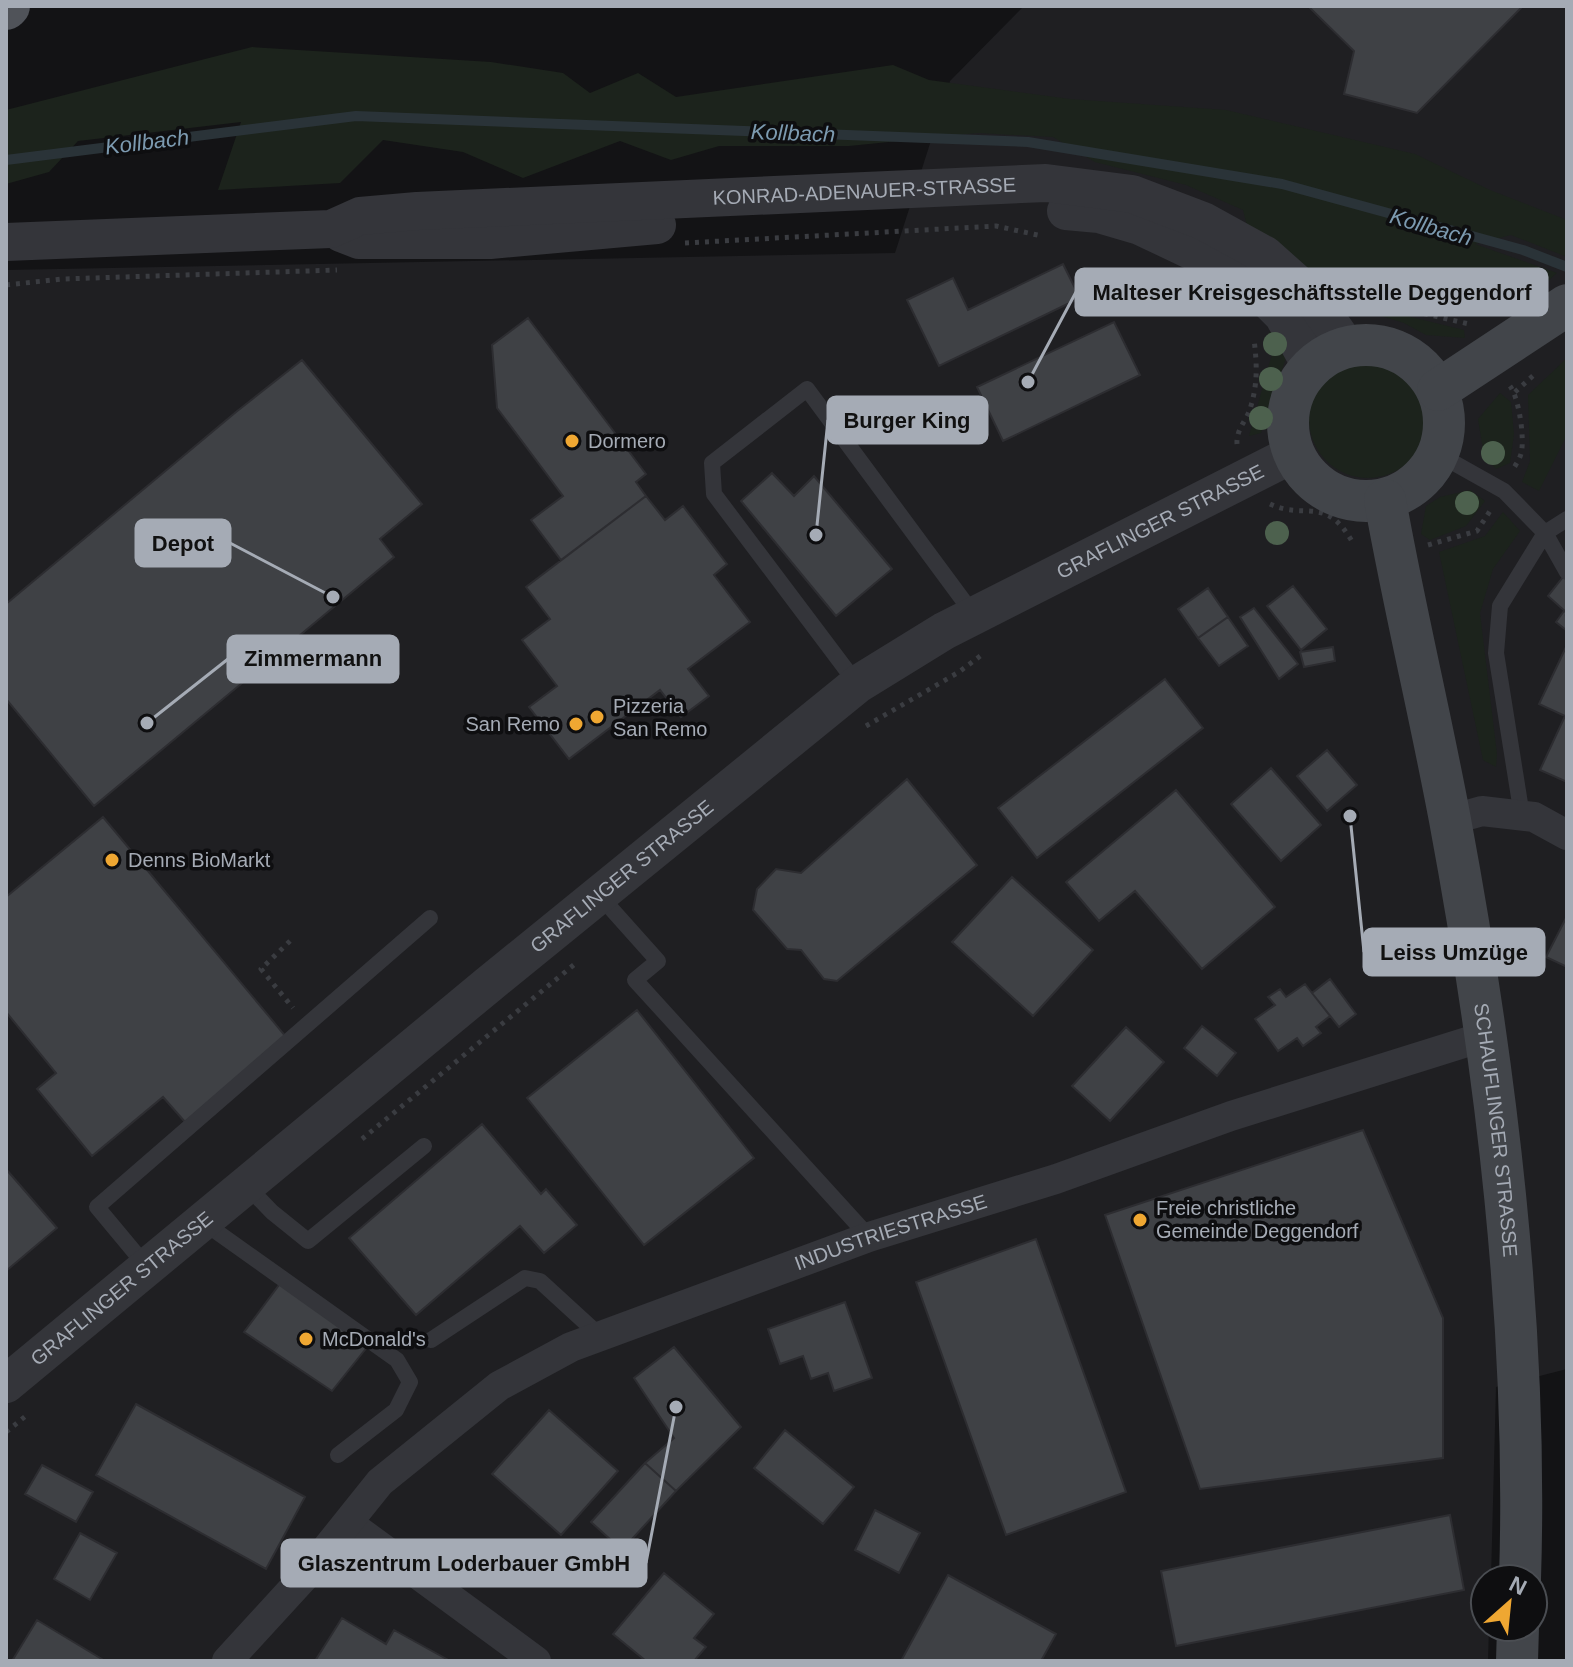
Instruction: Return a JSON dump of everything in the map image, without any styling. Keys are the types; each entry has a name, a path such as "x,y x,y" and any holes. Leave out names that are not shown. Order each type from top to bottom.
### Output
{"main road":[{"path":"1438,390 1567,305"},
{"path":"1373,344 1400,351 1423,367 1438,390 1445,418 1438,454 1430,470 1410,488 1385,500 1357,501 1331,494 1309,477 1293,454 1287,428 1290,401 1302,376 1329,356 1373,344"},
{"name":"SCHAUFLINGER STRASSE","path":"1385,500 1450,820 1486,1036 1517,1331 1520,1563"}],"street":[{"name":"KONRAD-ADENAUER-STRASSE","path":"6,242 331,229 360,216 417,211 1046,183 1132,194 1203,221 1265,255 1311,296 1329,356"},
{"name":"GRAFLINGER STRASSE","path":"6,1384 858,684 974,615 1293,454"},
{"path":"1450,820 1482,811 1534,817 1567,835"},
{"name":"INDUSTRIESTRASSE","path":"227,1661 303,1578 380,1482 499,1386 571,1347 869,1237 1056,1179 1245,1111 1486,1036"},
{"path":"348,1523 536,1661"}],"lane":[{"path":"858,684 714,494 712,463 807,389 974,615"},
{"path":"1438,454 1504,491 1545,533 1567,572"},
{"path":"1522,816 1496,653 1500,606 1545,533 1567,519"},
{"path":"599,895 658,961 635,980 869,1237"},
{"path":"148,1268 97,1207 430,918"},
{"path":"246,1185 272,1212 308,1241 424,1146"},
{"path":"203,1222 397,1360 410,1382 396,1410 338,1455"},
{"path":"431,1340 525,1278 540,1281 599,1335"}],"path":[{"path":"1347,288 1404,309 1468,323 1476,335"},
{"path":"1237,445 1236,436 1250,411 1258,378 1254,334"},
{"path":"1512,471 1521,452 1521,423 1515,392 1543,367"},
{"path":"1263,499 1277,508 1309,509 1327,514 1352,540 1356,552"},
{"path":"1427,545 1477,531 1488,514"},
{"path":"290,941 261,969 307,1025"}],"shaded area":[{"path":"1024,6 1567,6 1567,1369 1496,1387 1491,1563 1469,1563 1469,1643 1489,1643 1488,1661 6,1661 6,270 895,253 950,81"},
{"path":"252,47 491,62 563,73 590,93 638,73 676,97 893,65 929,80 1070,99 1226,110 1415,154 1490,190 1567,220 1567,257 1511,235 1475,244 1557,273 1540,288 1486,313 1432,305 1329,272 1317,278 1247,226 1243,210 1186,185 1095,162 1053,137 978,133 849,146 719,146 671,160 620,141 523,178 463,152 383,140 340,183 218,190 241,122 78,141 49,172 6,184 6,110"},
{"path":"1332,289 1399,314 1464,330 1465,338 1426,335 1404,323 1339,303 1328,294"},
{"path":"1280,329 1286,358 1261,433 1249,436 1272,354 1269,332"},
{"path":"1567,358 1567,435 1539,491 1522,482 1530,461 1528,395"},
{"path":"1368,360 1401,370 1417,386 1427,419 1417,452 1401,468 1368,478 1335,468 1319,452 1309,419 1319,386 1335,370"},
{"path":"1500,393 1511,402 1514,434 1510,463 1496,469 1484,456 1478,419"},
{"path":"1470,490 1485,501 1466,526 1430,540 1421,534 1426,506 1440,497"},
{"path":"1503,512 1520,531 1493,569 1480,613 1496,767 1483,760 1439,552 1485,536"}],"building":[{"path":"1308,6 1523,6 1417,113 1344,94 1354,51"},
{"path":"1063,264 1080,298 939,366 907,300 953,278 968,310"},
{"name":"Dormero","path":"528,318 646,474 636,482 646,496 561,560 531,520 563,496 497,408 492,345"},
{"path":"1114,322 1140,375 1003,441 977,387"},
{"path":"302,360 422,504 380,539 394,557 94,806 6,699 6,604"},
{"path":"772,473 794,496 814,476 892,569 836,616 741,501"},
{"path":"646,496 665,520 683,506 727,564 714,575 750,622 688,669 709,696 681,717 660,690 569,759 529,707 557,686 522,640 550,619 526,587"},
{"path":"1567,572 1567,613 1548,596"},
{"path":"1293,586 1327,629 1301,650 1267,606"},
{"path":"1208,588 1228,617 1198,638 1178,609"},
{"path":"1254,608 1298,664 1279,679 1240,617"},
{"path":"1564,611 1567,613 1566,630 1556,622"},
{"path":"1228,617 1248,646 1219,666 1198,638"},
{"path":"1567,645 1567,782 1540,770 1565,716 1539,704"},
{"path":"1333,647 1335,661 1304,667 1300,652"},
{"path":"1165,679 1203,728 1037,858 998,808"},
{"path":"1327,750 1357,785 1327,811 1297,776"},
{"path":"1271,768 1321,825 1281,861 1231,804"},
{"path":"907,779 977,865 837,981 824,979 801,950 787,949 753,910 757,889 776,869 801,873"},
{"path":"1176,790 1275,907 1202,969 1135,891 1099,921 1066,882"},
{"path":"103,817 287,1038 185,1122 163,1097 92,1156 37,1089 56,1073 6,1012 6,897"},
{"path":"1012,877 1093,950 1033,1016 952,942"},
{"path":"1567,916 1567,967 1546,957"},
{"path":"1330,979 1356,1014 1339,1027 1312,993"},
{"path":"1305,984 1330,1016 1316,1027 1321,1033 1303,1046 1297,1038 1278,1051 1255,1019 1275,1005 1268,997 1280,989 1286,997"},
{"path":"637,1010 754,1158 644,1245 527,1098"},
{"path":"1202,1026 1236,1053 1217,1076 1184,1048"},
{"path":"1126,1027 1164,1062 1110,1121 1072,1086"},
{"path":"482,1124 541,1194 546,1189 577,1225 544,1253 520,1226 416,1315 349,1238"},
{"path":"1363,1130 1443,1318 1443,1458 1200,1489 1105,1215"},
{"path":"6,1169 57,1228 6,1271"},
{"path":"1036,1239 1126,1492 1006,1535 916,1282"},
{"name":"McDonald's","path":"282,1281 368,1346 332,1391 244,1332"},
{"path":"845,1302 872,1378 834,1391 828,1373 811,1379 803,1356 780,1364 768,1329"},
{"path":"674,1347 741,1427 676,1491 645,1463 674,1438 634,1378"},
{"path":"136,1404 305,1497 266,1569 96,1475"},
{"path":"549,1410 618,1471 561,1535 492,1474"},
{"path":"785,1430 854,1487 823,1524 754,1468"},
{"path":"645,1463 676,1491 622,1550 591,1522"},
{"path":"42,1465 93,1492 76,1522 25,1494"},
{"path":"875,1510 920,1533 899,1573 855,1550"},
{"path":"1450,1515 1464,1590 1176,1646 1161,1571"},
{"path":"80,1533 117,1553 90,1600 54,1579"},
{"path":"664,1573 714,1614 694,1638 706,1647 694,1661 646,1661 613,1634"},
{"path":"948,1575 1056,1634 1041,1661 901,1661"},
{"path":"342,1618 386,1644 394,1630 450,1661 315,1661"},
{"path":"37,1620 105,1661 12,1661"}],"waterway":[{"name":"Kollbach","path":"6,160 356,116 1028,142 1282,184 1523,250 1567,267"}],"place":[{"name":"Malteser Kreisgeschäftsstelle Deggendorf","path":"1028,382"},
{"name":"Dormero","path":"572,441"},
{"name":"Burger King","path":"816,535"},
{"name":"Depot","path":"333,597"},
{"name":"Pizzeria San Remo","path":"597,717"},
{"name":"Zimmermann","path":"147,723"},
{"name":"San Remo","path":"576,724"},
{"name":"Leiss Umzüge","path":"1350,816"},
{"name":"Denns BioMarkt","path":"112,860"},
{"name":"Freie christliche Gemeinde Deggendorf","path":"1140,1220"},
{"name":"McDonald's","path":"306,1339"},
{"name":"Glaszentrum Loderbauer GmbH","path":"676,1407"}]}
